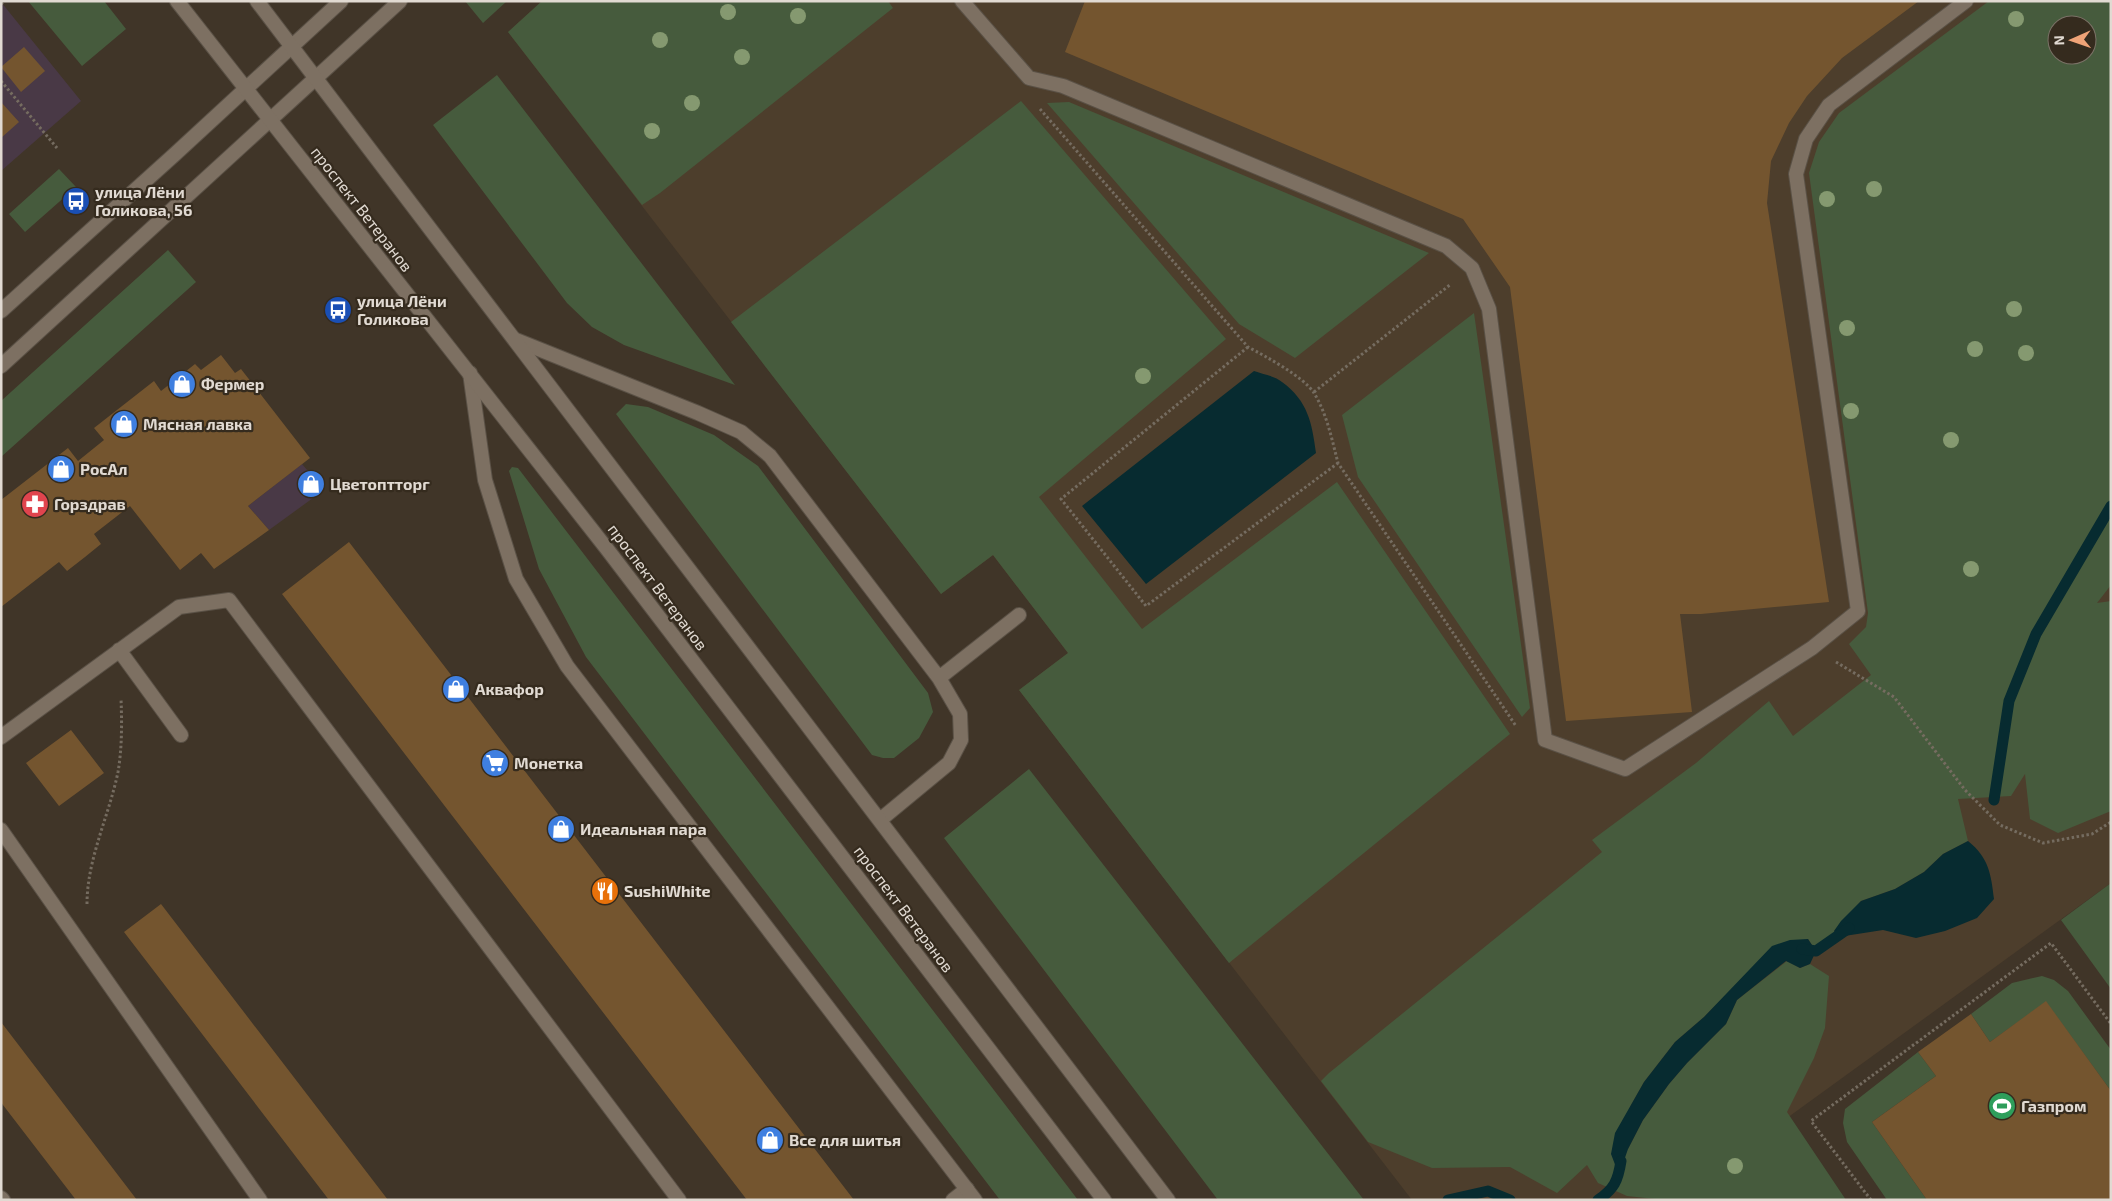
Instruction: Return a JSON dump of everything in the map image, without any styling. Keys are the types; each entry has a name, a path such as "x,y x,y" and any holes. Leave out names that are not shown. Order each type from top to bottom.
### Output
{"main road":[{"name":"проспект Ветеранов","path":"177,1 613,557 1104,1200"},
{"path":"257,1 1168,1200"},
{"path":"1,311 341,1"},
{"path":"1,366 400,1"},
{"path":"969,4 1029,78 1063,86 1446,246 1472,268 1489,309 1546,740 1624,769 1812,648 1858,611 1796,174 1806,139 1829,106 1966,1"},
{"path":"516,340 741,432 770,456 939,678 960,714 961,740 949,763 880,820"},
{"path":"470,373 485,480 516,578 567,666 971,1194 953,1200"},
{"path":"1,737 179,607 229,600 679,1200"},
{"path":"939,678 1019,615"},
{"path":"119,650 182,735"},
{"path":"1,830 260,1200"}],"path":[{"path":"1,4 4,1"},
{"path":"1029,78 1038,107 1248,347 1286,368 1314,392 1330,432 1338,463 1516,726 1546,740"},
{"path":"1,81 57,148"},
{"path":"1314,392 1472,268"},
{"path":"1248,347 1062,500 1146,606 1338,463"},
{"path":"1812,648 1894,697 1965,790 2000,825 2043,842 2092,834 2111,822"},
{"path":"87,909 95,851 118,772 122,716 121,697"},
{"path":"1871,1200 1811,1121 2051,943 2111,1024"}],"shaded area":[{"path":"542,1 2111,1 2111,883 1674,1200 1412,1200 1019,690 1068,653 993,555 941,594 508,32"},
{"path":"1,2 81,101 1,171"},
{"name":"Цветоптторг","path":"302,464 324,490 269,530 248,506"}],"green space":[{"path":"28,1 104,1 126,29 82,66"},
{"path":"465,1 507,1 483,23"},
{"path":"542,1 888,1 893,8 660,193 642,205 508,32"},
{"path":"1989,1 2111,1 2111,585 2097,603 2111,601 2111,811 2058,833 2030,819 2025,774 2011,796 1958,799 1968,841 1943,854 1924,872 1895,889 1861,901 1834,931 1838,937 1816,951 1808,939 1759,961 1704,1017 1675,1042 1644,1082 1630,1107 1628,1149 1643,1120 1669,1084 1726,1024 1737,1000 1787,961 1800,968 1810,964 1829,976 1825,1028 1814,1058 1787,1112 1846,1200 1664,1200 1627,1196 1598,1183 1587,1165 1557,1193 1510,1167 1432,1168 1368,1142 1321,1081 1329,1073 1602,852 1592,840 1696,763 1769,701 1793,736 1871,675 1849,644 1866,627 1868,613 1809,173 1819,142 1839,113"},
{"path":"497,75 735,385 624,345 592,327 567,303 433,125"},
{"path":"1021,101 1226,339 1039,497 1142,629 1337,482 1510,734 1229,963 1019,690 1068,653 993,555 941,594 731,322"},
{"path":"1069,102 1429,253 1295,358 1239,324 1047,103"},
{"path":"59,169 76,187 25,232 9,214"},
{"path":"168,250 196,282 1,457 1,401"},
{"path":"1474,313 1530,708 1522,717 1358,477 1342,415"},
{"path":"626,404 648,407 714,435 758,466 928,693 933,712 919,738 894,758 872,755 616,414"},
{"path":"512,467 518,468 1078,1200 1000,1200 586,657 539,569 509,471"},
{"path":"1029,769 1364,1200 1218,1200 944,838"},
{"path":"2111,883 2111,989 2061,920"},
{"path":"2042,976 2054,980 2068,991 2111,1050 2111,1091 2046,1002 1990,1042 1971,1014 2012,983"},
{"path":"1918,1052 1936,1076 1872,1122 1927,1200 1887,1200 1847,1142 1843,1123 1845,1109"}],"water":[{"path":"1254,371 1279,380 1298,397 1310,422 1316,453 1146,584 1082,506"},
{"path":"1968,841 1985,860 1992,882 1994,899 1977,918 1945,931 1916,938 1883,930 1838,937 1834,931 1861,901 1895,889 1924,872 1943,854"},
{"path":"1808,939 1816,951 1810,964 1800,968 1786,961 1737,1000 1726,1024 1669,1084 1643,1120 1628,1149 1619,1175 1611,1154 1615,1133 1644,1082 1675,1042 1704,1017 1772,946 1790,940"}],"building":[{"path":"1085,1 1919,1 1842,58 1807,96 1789,123 1771,161 1767,203 1829,602 1701,614 1680,614 1692,712 1566,721 1510,287 1463,219 1065,52"},
{"path":"24,47 45,71 21,92 1,67"},
{"path":"1,102 19,122 1,138"},
{"path":"221,355 235,373 241,369 310,458 248,506 269,530 214,569 201,553 180,570 130,506 94,534 101,544 85,557 67,571 59,562 1,607 1,500 68,448 78,461 104,440 94,428 154,381 161,391 195,364 201,370"},
{"path":"349,542 854,1200 747,1200 282,594"},
{"path":"71,730 104,773 59,806 26,763"},
{"path":"161,904 388,1200 329,1200 124,932"},
{"name":"Газпром","path":"2046,1001 2111,1091 2111,1200 1927,1200 1872,1122 1936,1076 1918,1052 1971,1014 1990,1042"},
{"path":"1,1022 137,1200 76,1200 3,1105 1,1102"}],"waterway":[{"path":"1994,800 2009,701 2036,634 2111,506"},
{"path":"1802,949 1816,951 1849,928"},
{"path":"1598,1200 1614,1184 1621,1161"},
{"path":"1448,1200 1488,1191 1510,1200"}],"place":[{"name":"улица Лёни Голикова, 56","path":"76,201"},
{"name":"улица Лёни Голикова","path":"338,310"},
{"name":"Фермер","path":"182,384"},
{"name":"Мясная лавка","path":"124,424"},
{"name":"РосАл","path":"61,469"},
{"name":"Цветоптторг","path":"311,484"},
{"name":"Горздрав","path":"35,504"},
{"name":"Аквафор","path":"456,689"},
{"name":"Монетка","path":"495,763"},
{"name":"Идеальная пара","path":"561,829"},
{"name":"SushiWhite","path":"605,891"},
{"name":"Газпром","path":"2002,1106"},
{"name":"Все для шитья","path":"770,1140"}]}
